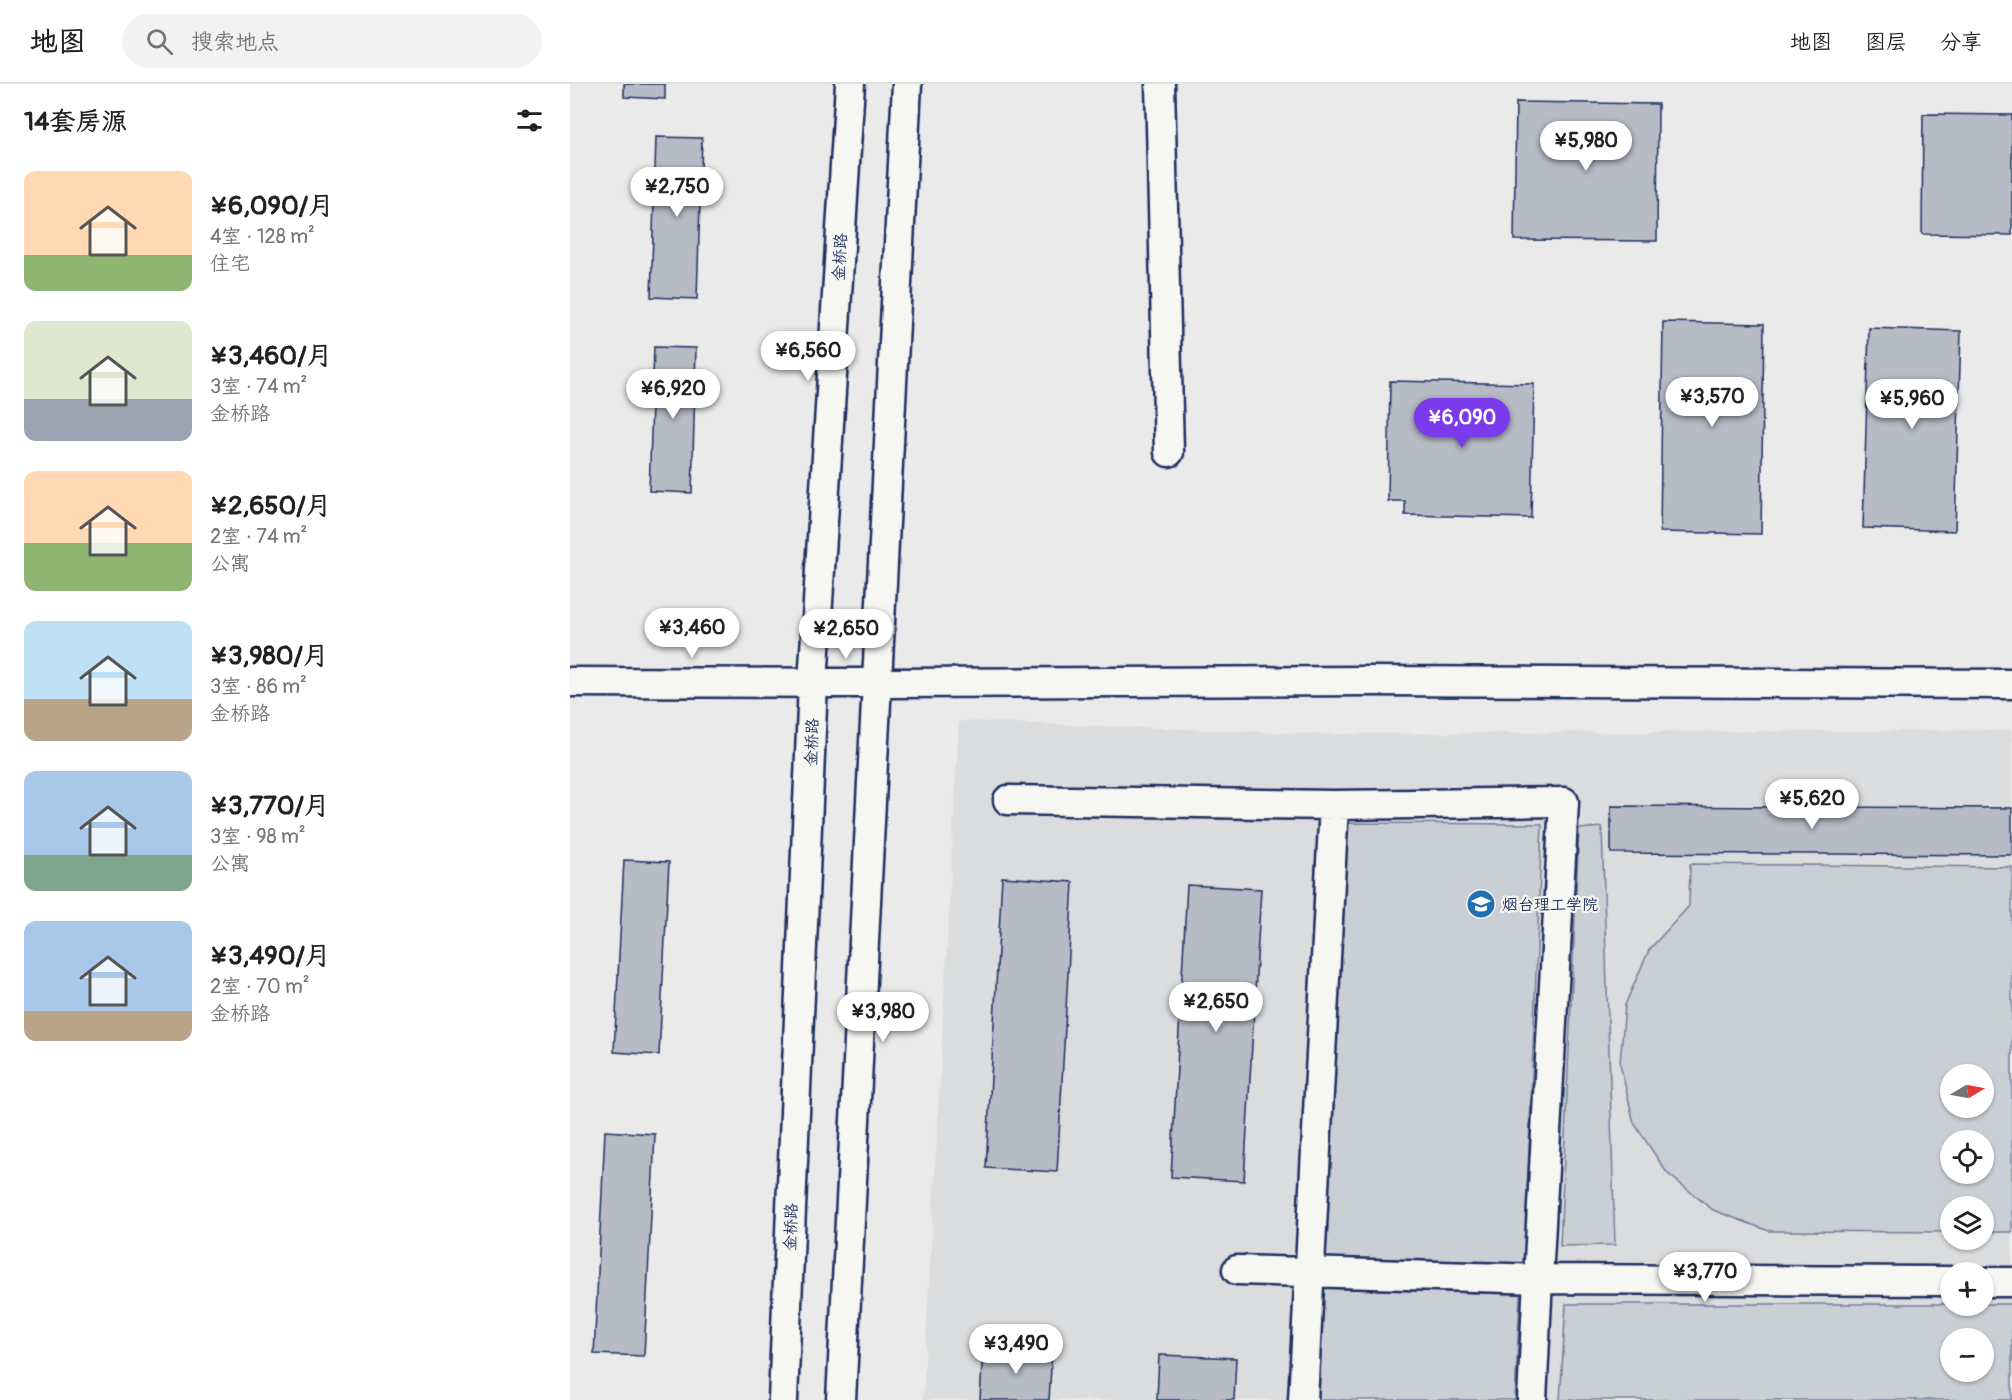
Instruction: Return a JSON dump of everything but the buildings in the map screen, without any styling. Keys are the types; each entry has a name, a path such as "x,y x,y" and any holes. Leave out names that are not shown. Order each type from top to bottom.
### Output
{"street":[{"name":"金桥路","path":"783,1400 813,683 850,84"},
{"path":"841,1400 907,84"},
{"path":"1160,84 1169,452"},
{"path":"570,682 1369,681 2012,684"},
{"path":"1008,800 1334,805 1564,802 1532,1400"},
{"path":"1303,1400 1334,805"},
{"path":"1238,1270 1538,1279 1940,1281"},
{"path":"1994,1282 2012,1282"}],"shaded area":[{"name":"烟台理工学院","path":"959,721 1322,734 2012,730 2012,1400 923,1400"},
{"path":"1347,823 1542,824 1524,1271 1317,1263"},
{"path":"1602,827 1615,1245 1560,1246 1579,829"},
{"path":"1690,864 2012,867 2012,1232 1994,1232 1994,1196 1940,1196 1940,1232 1769,1231 1713,1210 1667,1173 1634,1123 1620,1064 1625,1005 1649,950 1689,906"},
{"path":"1319,1288 1520,1294 1515,1400 1313,1400"},
{"path":"1566,1304 1940,1304 1940,1316 1994,1316 1994,1304 2012,1304 2012,1400 1560,1400"}],"place":[{"name":"烟台理工学院","path":"1481,904"}]}
